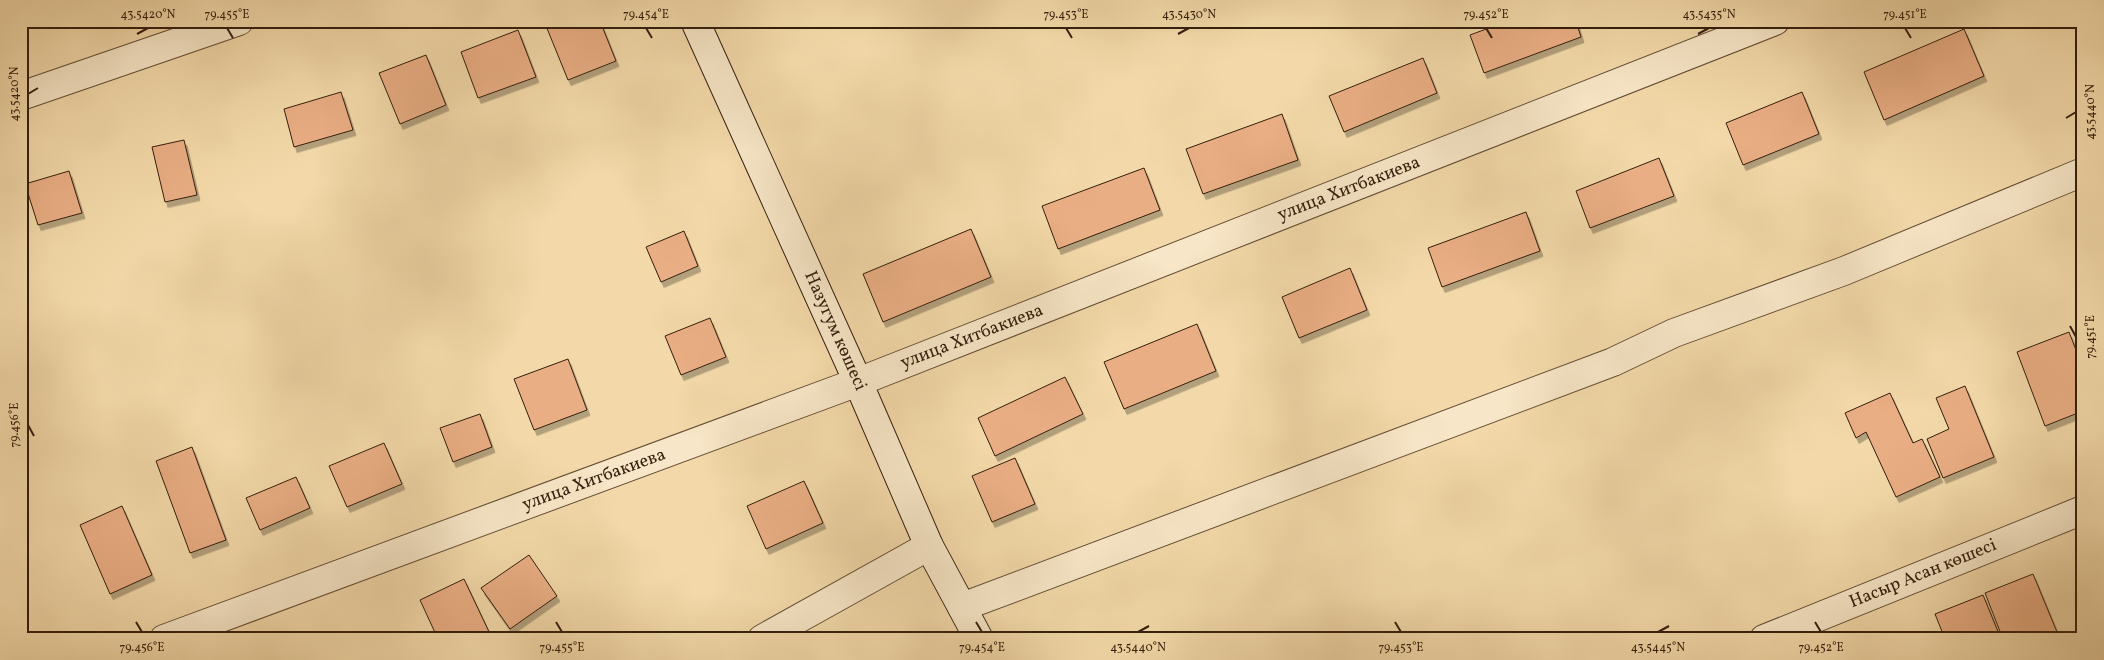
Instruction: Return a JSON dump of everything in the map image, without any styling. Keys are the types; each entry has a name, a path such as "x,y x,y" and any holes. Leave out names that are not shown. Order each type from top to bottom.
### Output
{"street":[{"path":"21,96 239,21"},
{"name":"Назугум көшесі","path":"695,21 858,382 929,546 979,639"},
{"name":"улица Хитбакиева","path":"164,639 858,382 1776,21"},
{"path":"962,607 1613,362 1674,333 1844,271 2083,172"},
{"name":"Насыр Асан көшесі","path":"1764,639 2083,510"},
{"path":"762,639 929,546"}],"building":[{"path":"544,21 600,21 616,61 568,80"},
{"path":"1508,21 1576,21 1581,37 1484,73 1470,35"},
{"path":"1964,29 1984,76 1884,120 1864,72"},
{"path":"518,30 536,77 478,98 461,52"},
{"path":"426,55 446,105 400,124 379,73"},
{"path":"1423,58 1437,93 1344,132 1329,96"},
{"path":"341,92 353,130 294,147 284,109"},
{"path":"1802,92 1819,134 1743,165 1726,123"},
{"path":"1282,114 1298,160 1203,194 1186,149"},
{"path":"184,140 197,195 165,202 152,147"},
{"path":"1659,158 1674,196 1590,228 1576,191"},
{"path":"1144,168 1160,210 1058,249 1042,206"},
{"path":"69,171 82,213 38,225 25,184"},
{"path":"1526,212 1540,251 1442,287 1428,248"},
{"path":"971,229 991,277 883,322 863,274"},
{"path":"684,231 698,266 661,282 646,247"},
{"path":"1350,268 1367,310 1299,338 1282,297"},
{"path":"710,318 726,357 681,375 665,336"},
{"path":"1197,324 1216,371 1124,409 1104,362"},
{"path":"2069,332 2083,368 2083,411 2045,426 2017,352"},
{"path":"568,359 587,410 534,430 514,379"},
{"path":"1065,377 1083,414 995,456 978,418"},
{"path":"1965,386 1994,457 1943,478 1927,439 1949,429 1936,398"},
{"path":"1890,393 1913,443 1922,439 1940,477 1896,497 1866,432 1856,438 1845,413"},
{"path":"480,414 492,447 453,462 440,428"},
{"path":"384,443 402,484 347,507 329,466"},
{"path":"192,447 226,540 190,553 156,461"},
{"path":"1015,458 1035,504 992,522 972,476"},
{"path":"296,477 310,508 260,530 246,498"},
{"path":"804,481 823,523 766,549 747,506"},
{"path":"122,506 152,575 110,594 80,525"},
{"path":"529,555 557,596 510,629 481,588"},
{"path":"2033,574 2057,632 2040,639 2003,639 1985,593"},
{"path":"464,579 491,636 485,639 438,639 420,600"},
{"path":"1983,595 2001,639 1945,639 1935,614"}]}
